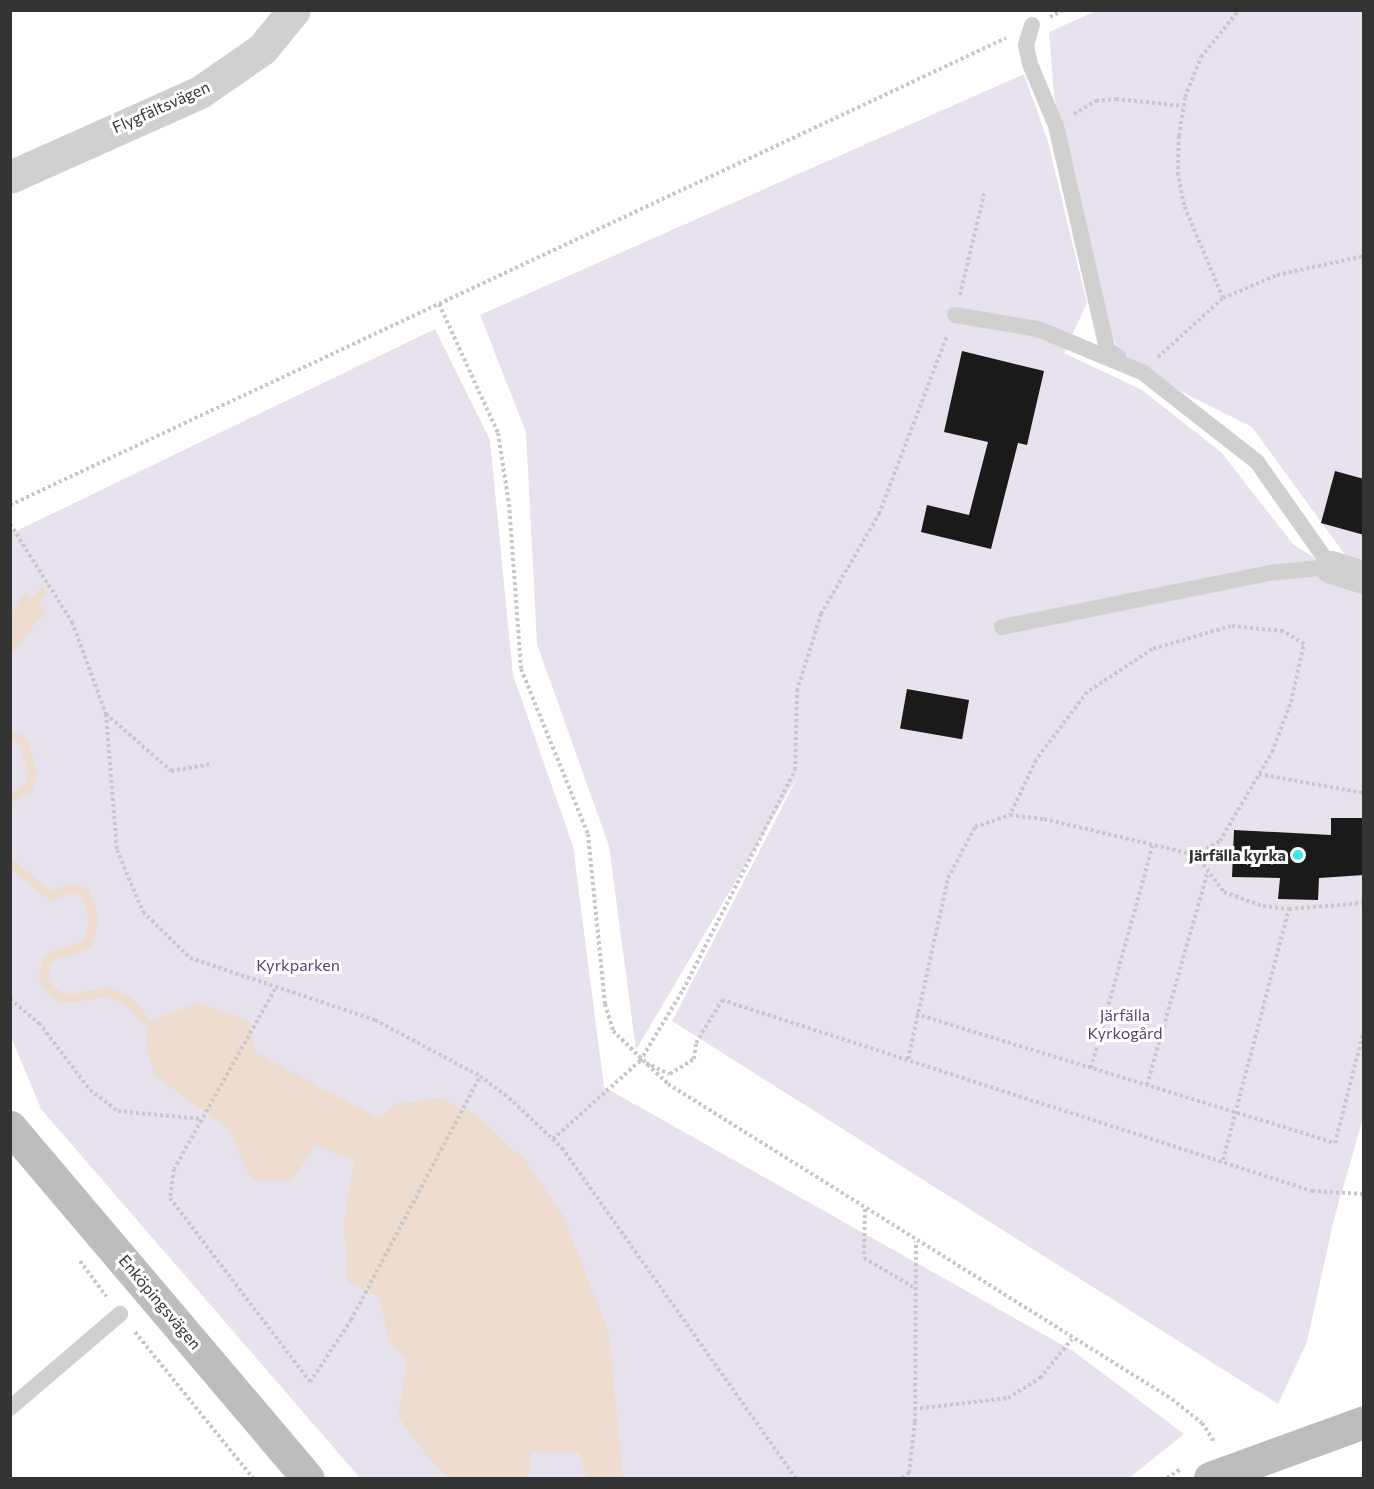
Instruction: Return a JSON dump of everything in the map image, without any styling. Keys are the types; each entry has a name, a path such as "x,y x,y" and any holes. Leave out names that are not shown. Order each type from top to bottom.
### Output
{"street":[{"name":"Flygfältsvägen","path":"10,177 209,87 262,49 294,10"},
{"path":"1330,567 1364,577"},
{"name":"Enköpingsvägen","path":"10,1127 309,1479"},
{"path":"1214,1464 1364,1422"}],"lane":[{"path":"1002,627 1269,573 1330,567 1257,462 1142,372 1107,349 1056,126 1026,45 1032,25"},
{"path":"955,315 1038,328 1142,372"},
{"path":"10,1408 120,1314"}],"path":[{"path":"1223,298 1184,205 1178,175 1183,106 1201,57 1239,10"},
{"path":"10,505 1032,25"},
{"path":"1056,126 1096,101 1183,106"},
{"path":"554,1139 640,1061 683,990 795,770 796,691 821,614 879,514 955,315 984,194"},
{"path":"1142,372 1223,298 1277,275 1364,256"},
{"path":"439,304 498,434 509,504 514,628 521,669 588,834 605,1004 613,1031 640,1061 668,1084 1072,1339 1172,1399 1202,1423 1214,1464"},
{"path":"10,524 72,622 106,714 117,850 143,912 190,958 275,989 375,1020 480,1076 554,1139 796,1479"},
{"path":"908,1059 916,1014 948,878 961,848 975,827 1010,815 1196,855 1220,841 1259,774 1291,702 1304,644 1283,631 1231,626 1152,649 1088,692 1036,760 1010,815"},
{"path":"106,714 171,771 209,764"},
{"path":"1259,774 1364,793"},
{"path":"1091,1068 1153,845"},
{"path":"1196,855 1207,874 1224,892 1289,909 1364,903"},
{"path":"1147,1085 1207,874"},
{"path":"1223,1160 1289,909"},
{"path":"275,989 174,1170 170,1198 310,1382 351,1320 480,1076"},
{"path":"10,999 39,1023 90,1090 118,1112 202,1119"},
{"path":"640,1061 670,1074 694,1059 696,1043 722,1000 1223,1160 1312,1191 1364,1194"},
{"path":"916,1014 1335,1143 1364,1030"},
{"path":"865,1208 864,1258 914,1287"},
{"path":"902,1479 909,1473 914,1409 916,1241"},
{"path":"914,1409 1008,1398 1040,1378 1072,1339"},
{"path":"144,1344 253,1479"}],"green space":[{"path":"1096,11 1363,11 1363,566 1351,563 1252,427 1142,372 1112,340 1054,96 1049,32"},
{"name":"Järfälla Kyrkogård","path":"1024,74 1048,142 1087,303 1064,353 1142,390 1221,452 1293,544 1363,590 1363,1118 1334,1219 1307,1342 1278,1404 672,1021 799,774 636,1050 609,846 537,644 526,432 480,315"},
{"name":"Kyrkparken","path":"435,329 490,440 513,675 573,846 604,1087 1073,1351 1184,1434 1129,1478 360,1478 41,1109 11,1037 10,534"}],"shaded area":[{"path":"42,586 47,592 39,603 46,611 11,655 11,611 25,593 32,598"},
{"path":"198,1003 249,1021 256,1053 379,1118 396,1104 440,1098 476,1115 526,1161 563,1215 609,1333 623,1478 587,1478 578,1452 532,1452 528,1478 449,1478 425,1454 398,1416 407,1359 389,1342 379,1297 347,1281 344,1222 354,1161 315,1145 292,1181 252,1180 228,1129 156,1077 147,1052 147,1022"}],"building":[{"path":"962,351 1044,371 1027,445 1018,443 991,549 921,532 927,505 969,515 988,442 944,432"},
{"path":"1335,471 1364,479 1364,535 1321,523"},
{"path":"907,689 969,700 962,739 900,728"},
{"name":"Järfälla kyrka","path":"1331,818 1364,818 1364,875 1319,878 1318,900 1278,899 1280,878 1232,877 1234,830 1331,835"}],"waterway":[{"path":"10,734 23,741 32,773 28,787 10,798"},
{"path":"10,863 50,895 73,888 84,892 90,905 93,922 86,945 50,956 45,964 43,978 50,989 59,996 72,998 108,991 128,1001 147,1022"}],"place":[{"name":"Järfälla kyrka","path":"1298,855"}]}
